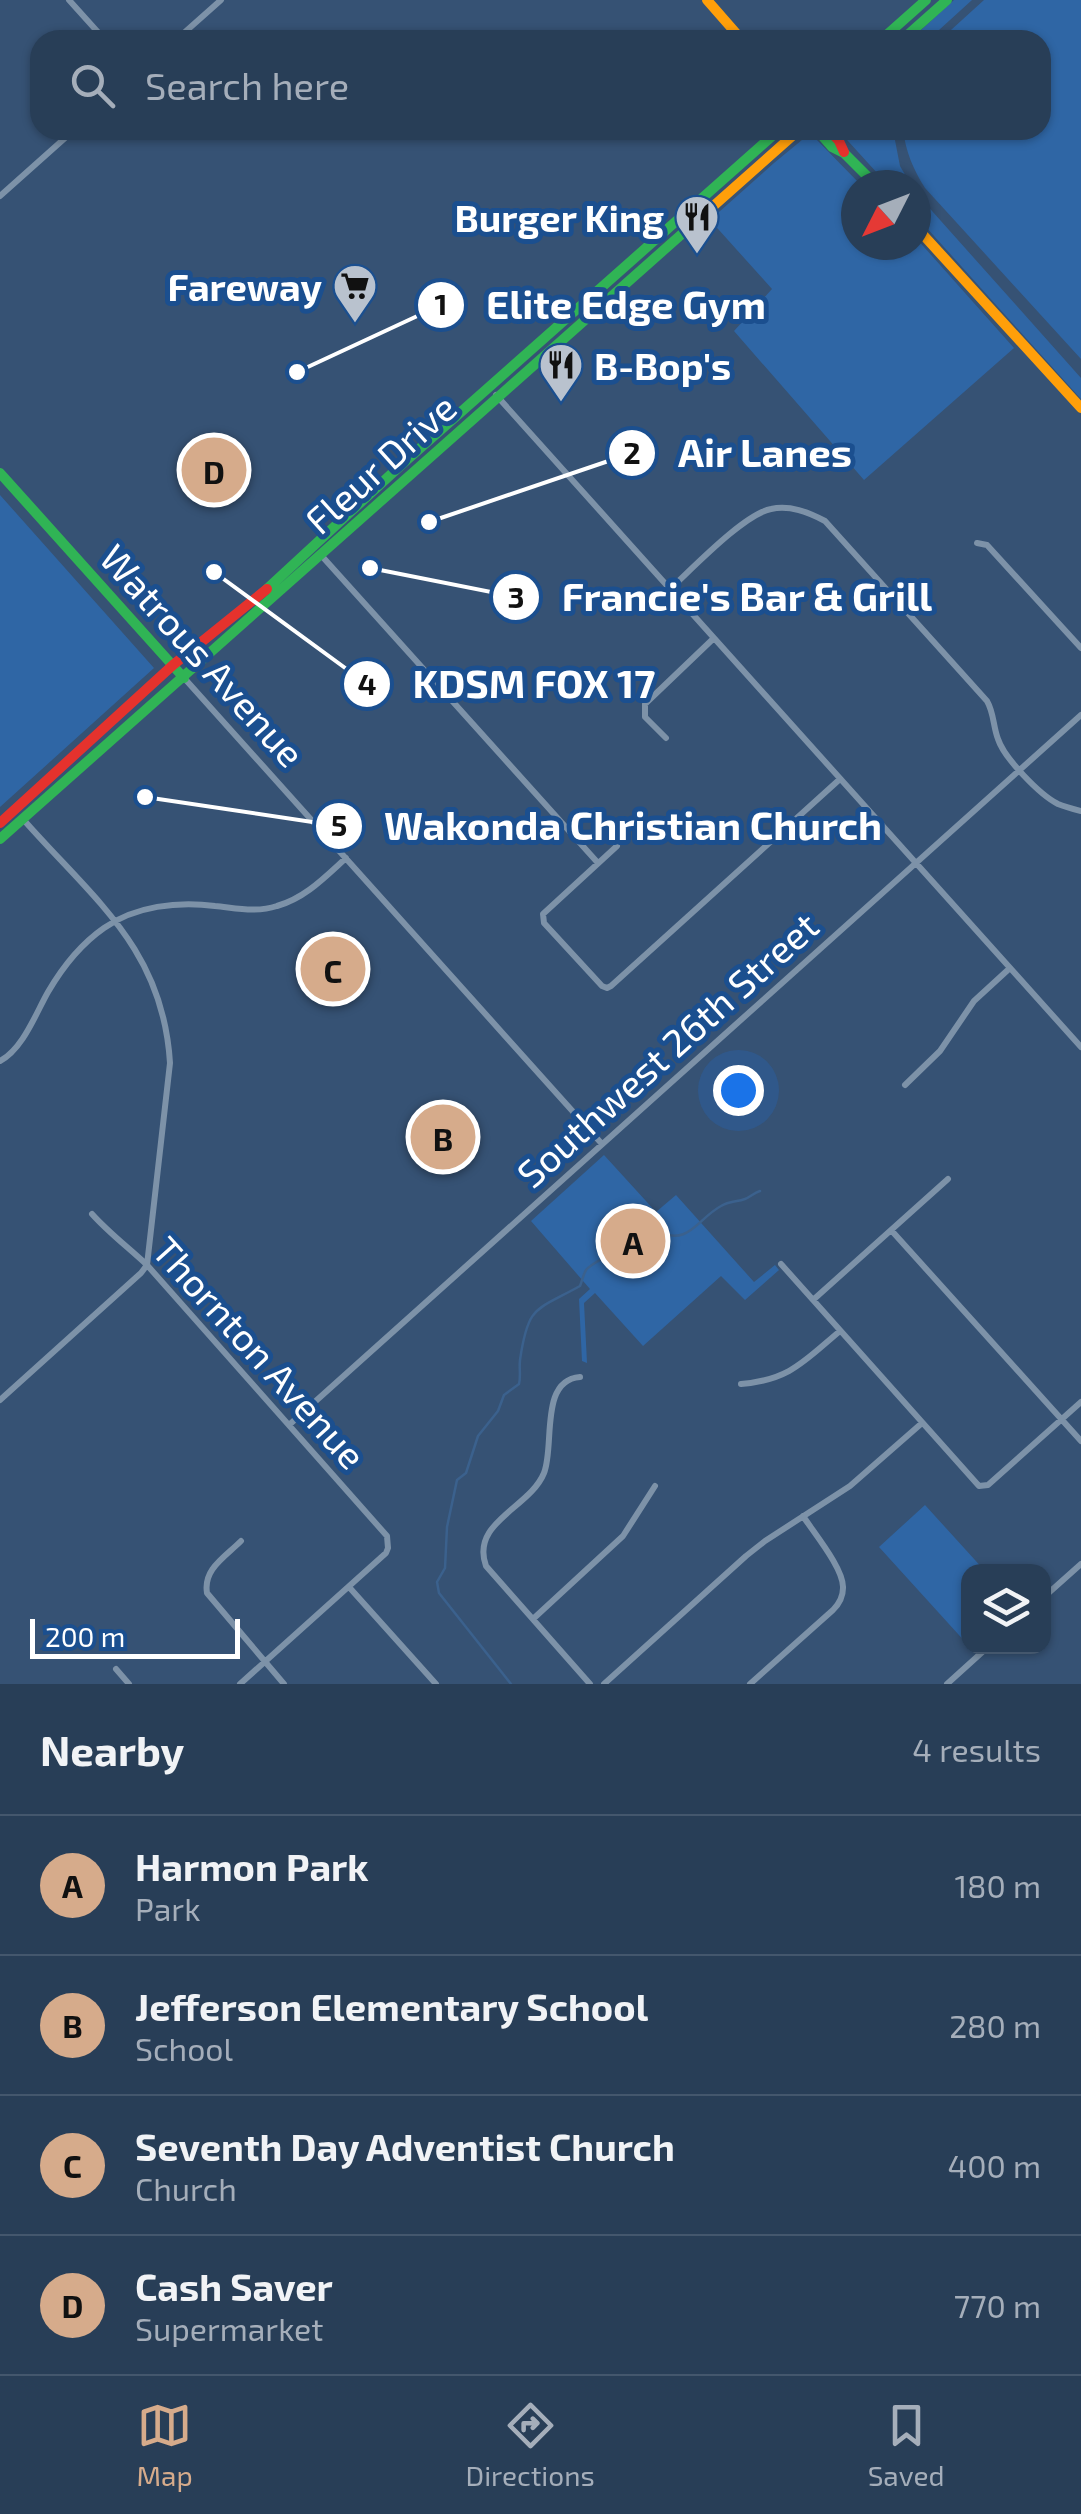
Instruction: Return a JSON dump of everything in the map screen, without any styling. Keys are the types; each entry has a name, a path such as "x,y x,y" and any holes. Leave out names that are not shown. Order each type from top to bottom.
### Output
{"main road":[{"path":"706,0 733,30"},
{"path":"892,30 926,0"},
{"path":"913,30 947,0"},
{"name":"Fleur Drive","path":"0,839 19,814 172,665 249,605 768,140"},
{"name":"Fleur Drive","path":"0,823 19,814 184,678 788,140"},
{"path":"826,140 861,170"},
{"path":"838,140 844,153"},
{"path":"931,243 1081,408"},
{"name":"Watrous Avenue","path":"0,474 184,678"}],"street":[{"path":"69,0 96,30"},
{"path":"187,30 221,0"},
{"path":"0,196 63,140"},
{"path":"489,386 1081,1047"},
{"path":"670,588 743,524 769,509 803,510 824,521 987,700 999,743 1020,770 1048,798 1081,811"},
{"path":"977,543 988,545 1081,648"},
{"path":"313,546 598,863"},
{"path":"666,738 646,717 645,704 714,638"},
{"name":"Watrous Avenue","path":"184,678 602,1144"},
{"name":"Southwest 26th Street","path":"290,1425 1081,715"},
{"path":"617,846 543,914 544,922 602,986 611,986 840,779"},
{"path":"0,1400 147,1265 169,1086 165,1018 140,954 116,921 19,814"},
{"path":"2,1061 73,956 116,921 143,910 180,904 244,910 276,907 306,893 346,858"},
{"path":"904,1085 940,1051 974,1002 1010,968"},
{"path":"813,1300 948,1180"},
{"name":"Thornton Avenue","path":"92,1214 147,1265 384,1531 386,1553 349,1587"},
{"path":"892,1230 1081,1441"},
{"path":"781,1264 978,1486 988,1485 1081,1402"},
{"path":"741,1384 763,1382 792,1372 840,1331"},
{"path":"580,1377 566,1381 554,1397 548,1458 539,1484 488,1531 482,1549 486,1566 590,1684"},
{"path":"604,1684 746,1556 850,1486 922,1423"},
{"path":"533,1620 616,1544 655,1486"},
{"path":"750,1684 837,1606 844,1585 838,1569 803,1516"},
{"path":"241,1541 208,1573 205,1586 209,1597 284,1684"},
{"path":"1051,1591 1081,1564"},
{"path":"240,1684 349,1587 436,1684"},
{"path":"947,1684 979,1654"},
{"path":"116,1669 129,1684"}],"shaded area":[{"path":"954,0 972,0 939,30 921,30"},
{"path":"984,0 1081,0 1081,359 931,195 931,170 916,170 905,140 1051,140 1051,30 951,30"},
{"path":"802,140 817,140 846,170 841,170 841,260 931,260 931,255 1014,348 864,480 734,331 772,289 710,220"},
{"path":"847,140 895,140 902,170 874,170"},
{"path":"931,210 1081,378 1081,399 931,233"},
{"path":"0,495 154,668 0,807"},
{"path":"604,1155 656,1212 676,1195 754,1282 775,1265 779,1270 745,1300 721,1276 643,1346 595,1293 584,1303 587,1363 582,1361 579,1299 590,1289 531,1221"},
{"path":"925,1505 979,1564 961,1564 961,1637 879,1547"}],"waterway":[{"path":"511,1684 439,1593 437,1582 445,1568 447,1527 457,1480 466,1473 478,1436 498,1411 504,1395 519,1384 523,1342 531,1319 543,1306 580,1286 586,1270 599,1261 657,1231 685,1234 721,1206 760,1191"}],"traffic: fast":[{"path":"892,30 926,0"},
{"path":"913,30 947,0"},
{"path":"267,589 768,140"},
{"path":"826,140 861,170"},
{"path":"0,839 692,225"},
{"path":"0,473 184,678"}],"traffic: slow":[{"path":"707,0 733,30"},
{"path":"692,225 788,140"},
{"path":"931,243 1081,408"}],"traffic: jam":[{"path":"838,140 844,152"},
{"path":"0,823 173,665 267,589"}],"place":[{"name":"Burger King","path":"697,255"},
{"name":"Fareway","path":"355,324"},
{"name":"Elite Edge Gym","path":"297,372"},
{"name":"B-Bop's","path":"561,403"},
{"name":"Cash Saver","path":"214,470"},
{"name":"Air Lanes","path":"429,522"},
{"name":"Francie's Bar & Grill","path":"370,568"},
{"name":"KDSM FOX 17","path":"214,572"},
{"name":"Wakonda Christian Church","path":"145,797"},
{"name":"Seventh Day Adventist Church","path":"333,969"},
{"name":"Jefferson Elementary School","path":"443,1137"},
{"name":"Harmon Park","path":"633,1241"}]}
